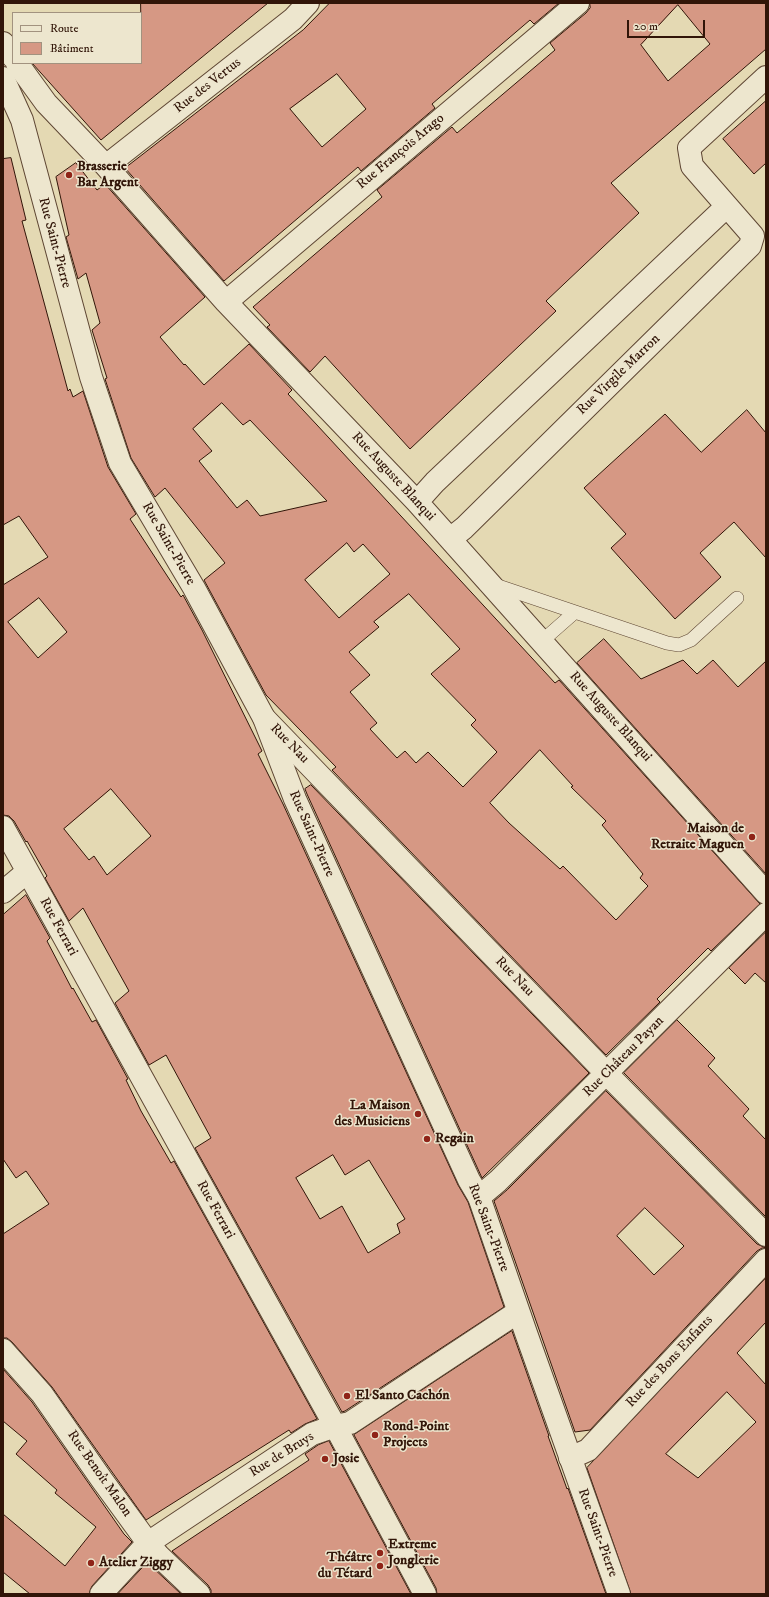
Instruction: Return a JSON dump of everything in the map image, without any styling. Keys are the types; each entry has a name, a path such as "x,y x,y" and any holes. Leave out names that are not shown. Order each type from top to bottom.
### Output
{"street":[{"name":"Rue des Vertus","path":"106,166 293,19 308,3"},
{"name":"Rue François Arago","path":"226,302 578,3"},
{"path":"3,43 12,56"},
{"name":"Rue Auguste Blanqui","path":"18,64 46,103 106,166 226,302 417,502 766,893"},
{"name":"Rue Virgile Marron","path":"450,539 464,528 758,242 692,166 689,148 766,77"},
{"name":"Rue Saint-Pierre","path":"3,78 22,120 91,377 120,462 194,588 264,718 295,799 469,1180 479,1197 518,1312 619,1594"},
{"path":"417,502 435,482 727,206"},
{"name":"Rue Nau","path":"264,718 607,1074 766,1235"},
{"name":"Rue Ferrari","path":"3,827 335,1426 426,1594"},
{"path":"3,892 27,872"},
{"name":"Rue Château Payan","path":"479,1197 498,1181 607,1074 766,914"},
{"name":"Rue des Bons Enfants","path":"570,1458 588,1450 766,1260"},
{"name":"Rue de Bruys","path":"101,1594 148,1543 312,1434 335,1426 350,1423 518,1312"},
{"name":"Rue Benoît Malon","path":"3,1350 42,1394 148,1543 199,1594"}],"lane":[{"path":"490,584 667,643 679,645 691,640 737,598"},
{"path":"542,641 575,612"}],"building":[{"path":"141,3 268,3 101,140 33,64 142,64"},
{"path":"330,3 559,3 534,24 530,20 432,104 435,108 361,171 358,167 224,281 125,168 303,30","holes":["337,74 366,109 322,147 290,109"]},
{"path":"590,3 766,3 766,49 611,183 639,213 546,301 556,311 410,449 325,356 310,372 267,327 270,325 253,307 382,197 377,190 452,127 457,133 555,50 550,43 590,8","holes":["678,5 710,44 668,81 641,45"]},
{"path":"766,101 766,163 754,174 723,139"},
{"path":"11,158 26,220 22,221 68,391 70,389 73,397 83,391 108,467 136,514 130,519 181,597 183,595 262,751 258,754 283,804 458,1185 468,1202 504,1307 342,1412 195,1148 211,1138 166,1055 149,1065 115,1003 129,991 83,908 69,921 45,878 47,876 27,841 26,842 14,821 9,816 3,815 3,585 48,557 19,516 3,525 3,159","holes":["39,598 67,632 38,658 8,622","111,789 151,836 107,875 94,856 89,860 64,829","333,1155 345,1175 369,1160 405,1219 397,1224 400,1233 368,1253 342,1206 320,1219 296,1178"]},
{"path":"76,163 97,190 105,184 205,297 160,337 184,365 185,364 204,385 249,344 292,390 288,394 555,683 559,680 760,904 711,951 708,948 657,999 660,1002 606,1055 332,770 336,767 266,695 204,580 225,563 165,488 155,497 131,458 105,379 107,378 92,330 100,323 86,273 78,279 66,237 69,235 56,177","holes":["222,403 243,425 250,420 327,501 260,516 247,500 237,508 199,461 212,451 193,429","347,543 354,552 363,544 390,574 339,618 305,580","409,594 460,649 431,674 476,720 471,725 497,752 463,787 428,752 416,763 405,751 397,758 370,729 377,723 350,692 370,675 349,652 379,627 374,622","540,750 573,786 571,787 606,821 602,825 643,874 640,878 648,886 616,920 563,866 560,869 509,823 490,803"]},
{"path":"747,410 766,433 766,558 734,522 700,553 721,577 675,619 611,548 626,534 584,488 665,414 701,452"},
{"path":"604,639 641,679 683,660 697,674 713,660 738,687 766,661 766,874 577,663"},
{"path":"311,785 589,1073 482,1178 307,794 305,789"},
{"path":"26,895 50,938 47,941 72,989 73,988 92,1022 96,1020 128,1079 126,1080 141,1111 171,1163 174,1161 317,1419 305,1424 291,1433 289,1430 146,1520 52,1387 12,1342 7,1338 3,1338 3,1234 49,1204 26,1171 16,1178 3,1159 3,915"},
{"path":"766,932 766,983 755,973 745,984 729,968"},
{"path":"677,1020 715,1058 708,1066 749,1109 743,1116 766,1140 766,1217 624,1073"},
{"path":"606,1091 757,1244 766,1248 762,1248 757,1251 590,1430 575,1432 494,1201 507,1190","holes":["645,1208 684,1246 654,1275 617,1236"]},
{"path":"766,1278 766,1322 737,1353 766,1385 766,1594 631,1594 587,1468","holes":["727,1392 756,1422 698,1478 666,1454"]},
{"path":"512,1331 548,1436 606,1594 437,1594 436,1588 354,1435"},
{"path":"3,1369 32,1402 124,1534 132,1542 92,1586 89,1594 30,1594 3,1572 3,1514 65,1566 96,1527 55,1493 57,1490 16,1454 27,1441 3,1421"},
{"path":"329,1441 411,1594 211,1594 211,1590 208,1585 172,1551 309,1460 305,1454 318,1445"},
{"path":"148,1562 150,1565 181,1594 118,1594"}],"place":[{"name":"Brasserie Bar Argent","path":"69,175"},
{"name":"Maison de Retraite Maguen","path":"752,837"},
{"name":"La Maison des Musiciens","path":"418,1114"},
{"name":"Regain","path":"427,1139"},
{"name":"El Santo Cachón","path":"347,1396"},
{"name":"Rond-Point Projects","path":"375,1435"},
{"name":"Josie","path":"325,1459"},
{"name":"Extreme Jonglerie","path":"380,1553"},
{"name":"Atelier Ziggy","path":"91,1563"},
{"name":"Théâtre du Tétard","path":"380,1566"}]}
